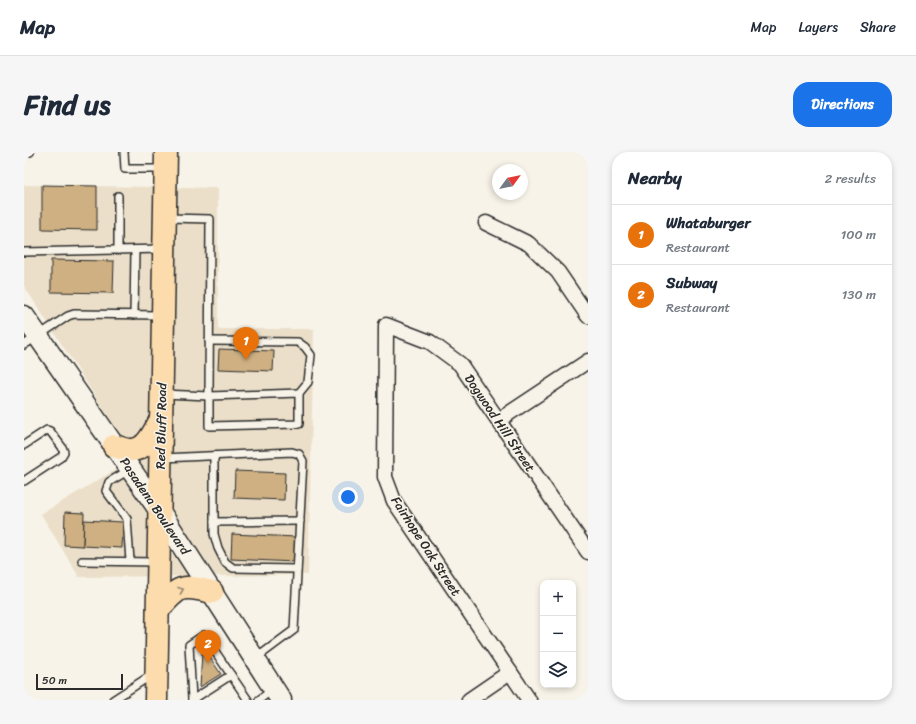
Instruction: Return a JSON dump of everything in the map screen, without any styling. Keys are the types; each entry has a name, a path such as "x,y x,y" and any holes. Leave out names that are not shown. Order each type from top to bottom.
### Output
{"main road":[{"name":"Red Bluff Road","path":"156,700 166,161"},
{"name":"Pasadena Boulevard","path":"24,316 31,340 114,446 159,510 255,659 272,696"},
{"path":"114,446 130,450 147,444 160,421"},
{"path":"158,610 172,594 182,588 192,587 212,592"}],"street":[{"path":"486,223 529,244 558,272 588,316"},
{"name":"Dogwood Hill Street","path":"386,325 430,342 460,364 588,552"},
{"name":"Fairhope Oak Street","path":"386,325 384,477 394,501 529,700"},
{"path":"498,420 588,361"},
{"path":"469,700 510,672"}],"lane":[{"path":"24,153 30,152"},
{"path":"124,152 125,168 166,161"},
{"path":"118,196 118,250"},
{"path":"165,218 210,218 209,341 209,426 299,424 299,393 308,382 311,355 305,347 298,342 209,341"},
{"path":"24,252 164,249"},
{"path":"134,315 135,250"},
{"path":"31,340 68,316 74,314 163,315"},
{"path":"161,394 209,396 299,393"},
{"path":"24,445 47,430 50,430 64,452 61,457 24,481"},
{"path":"160,458 292,452 299,454 302,461 294,630 255,659"},
{"path":"214,456 214,534 218,548 225,562 233,568 297,569"},
{"path":"130,469 109,482 106,491 127,519 130,561"},
{"path":"214,522 300,521"},
{"path":"82,561 158,562"},
{"path":"231,675 192,699 189,645 204,635 248,700"},
{"path":"113,700 157,672"}],"shaded area":[{"path":"24,185 218,188 218,329 314,329 308,575 79,577 41,514 135,458 24,286"}],"building":[{"path":"42,185 97,186 97,230 42,229"},
{"path":"51,260 114,261 113,293 51,292"},
{"path":"219,349 274,351 273,371 218,369"},
{"path":"235,471 285,473 284,500 234,498"},
{"path":"65,512 84,513 83,546 64,545"},
{"path":"84,520 123,522 122,548 83,546"},
{"path":"232,534 296,537 294,562 231,559"},
{"path":"205,650 221,674 200,687 202,652"}],"place":[{"name":"Whataburger","path":"246,360"},
{"name":"Subway","path":"208,663"}]}
